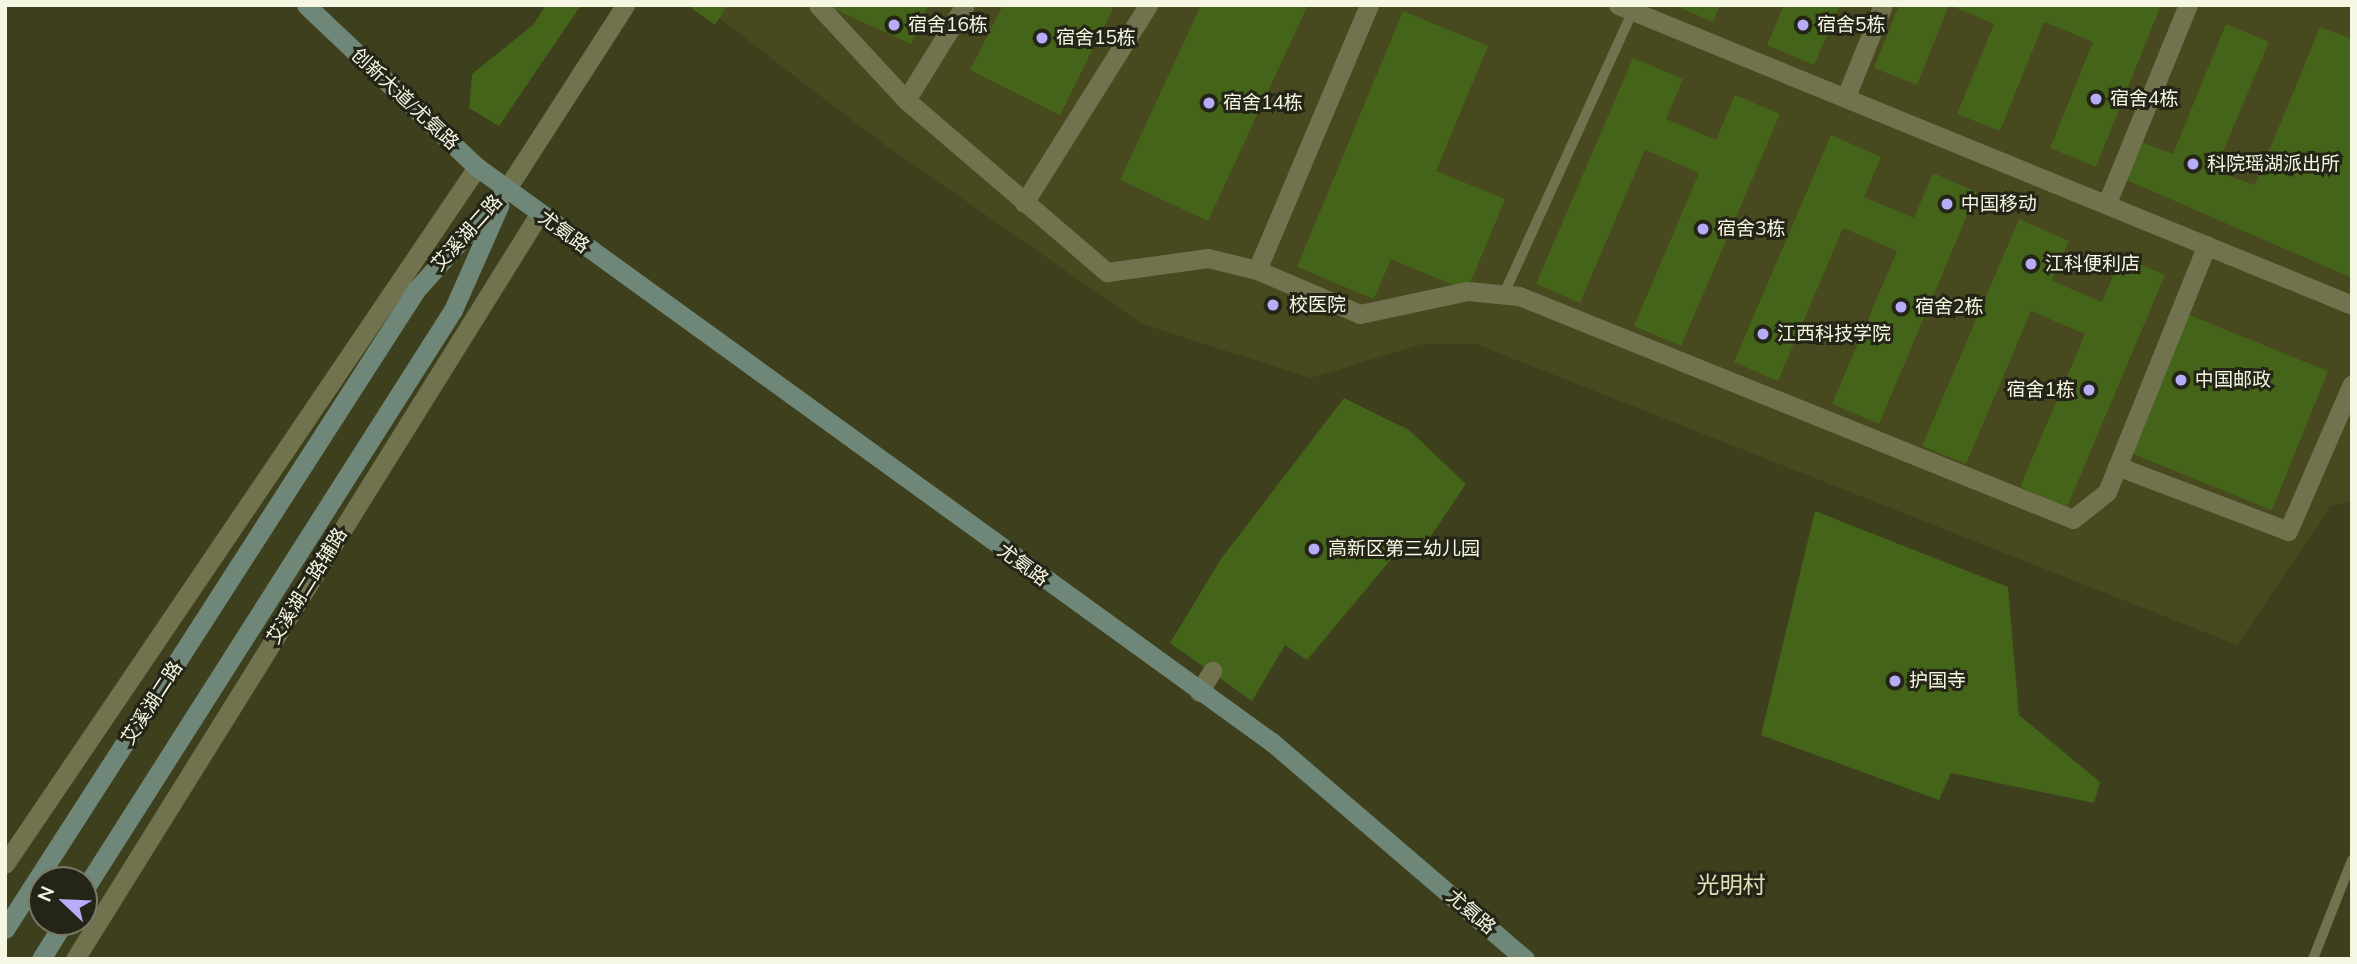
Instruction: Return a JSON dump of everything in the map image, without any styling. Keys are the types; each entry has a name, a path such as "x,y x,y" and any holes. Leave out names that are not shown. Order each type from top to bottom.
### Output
{"main road":[{"name":"创新大道/尤氨路","path":"306,5 477,167 506,190"},
{"name":"尤氨路","path":"506,190 1273,743 1525,959"},
{"name":"艾溪湖二路","path":"98,868 453,310 506,190"},
{"name":"艾溪湖二路","path":"5,929 416,290 506,190"},
{"path":"40,959 55,936"}],"street":[{"path":"506,190 625,5"},
{"path":"818,5 906,100 1107,272 1208,258 1257,270 1360,314 1467,290 1502,298 1519,296 2073,519 2107,492 2207,245"},
{"path":"906,100 965,5"},
{"path":"1024,203 1148,5"},
{"path":"1257,270 1370,5"},
{"path":"1847,94 1883,5"},
{"path":"2107,203 2188,5"},
{"path":"1629,7 1847,94 2352,305"},
{"path":"5,864 477,167"},
{"name":"艾溪湖二路辅路","path":"75,959 539,214"},
{"path":"2117,466 2288,531 2352,384"},
{"path":"1199,692 1212,671"}],"lane":[{"path":"1502,298 1629,7"},
{"path":"2313,959 2352,860"}],"shaded area":[{"name":"江西科技学院","path":"728,5 2352,5 2352,501 2331,506 2237,645 1476,344 1422,344 1311,378 1142,324 874,137 719,18"}],"building":[{"path":"546,5 581,5 499,126 469,108 472,74 533,25"},
{"path":"687,5 728,5 715,25"},
{"name":"宿舍16栋","path":"825,5 928,5 911,44"},
{"name":"宿舍15栋","path":"1003,5 1115,5 1060,115 970,70"},
{"name":"宿舍14栋","path":"1201,5 1308,5 1208,221 1120,180"},
{"path":"1674,5 1720,5 1713,22"},
{"name":"宿舍5栋","path":"1784,5 1840,5 1814,65 1767,45"},
{"path":"1899,5 1949,5 1917,85 1874,68"},
{"name":"宿舍4栋","path":"1949,5 2161,5 2096,167 2050,148 2093,42 2044,22 2000,131 1957,114 1994,24"},
{"path":"1403,11 1488,46 1436,171 1505,199 1467,291 1391,259 1374,299 1297,267"},
{"path":"2226,24 2269,42 2215,171 2255,185 2320,27 2352,39 2352,278 2124,179 2141,142 2173,154"},
{"name":"宿舍3栋","path":"1633,58 1683,79 1666,119 1716,140 1735,95 1780,114 1681,346 1634,326 1699,173 1645,150 1580,303 1536,284"},
{"name":"宿舍2栋","path":"1831,135 1881,157 1864,197 1914,218 1933,173 1977,192 1879,424 1832,404 1897,251 1843,228 1778,381 1734,362"},
{"name":"宿舍1栋","path":"2019,219 2069,241 2052,281 2102,302 2121,256 2165,275 2067,507 2020,487 2085,334 2031,311 1966,464 1922,446"},
{"path":"2189,315 2328,371 2272,510 2133,454"},
{"name":"高新区第三幼儿园","path":"1344,398 1409,430 1466,484 1420,552 1403,545 1307,660 1285,645 1252,701 1170,643 1221,559"},
{"name":"护国寺","path":"1815,511 2008,587 2019,715 2100,782 2094,803 1951,773 1939,800 1761,735"}],"place":[{"name":"宿舍16栋","path":"894,25"},
{"name":"宿舍5栋","path":"1803,25"},
{"name":"宿舍15栋","path":"1042,38"},
{"name":"宿舍4栋","path":"2096,99"},
{"name":"宿舍14栋","path":"1209,103"},
{"name":"科院瑶湖派出所","path":"2193,164"},
{"name":"中国移动","path":"1947,204"},
{"name":"宿舍3栋","path":"1703,229"},
{"name":"江科便利店","path":"2031,264"},
{"name":"校医院","path":"1273,305"},
{"name":"宿舍2栋","path":"1901,307"},
{"name":"江西科技学院","path":"1763,334"},
{"name":"中国邮政","path":"2181,380"},
{"name":"宿舍1栋","path":"2089,390"},
{"name":"高新区第三幼儿园","path":"1314,549"},
{"name":"护国寺","path":"1895,681"}],"district":[{"name":"光明村","path":"1731,885"}]}
